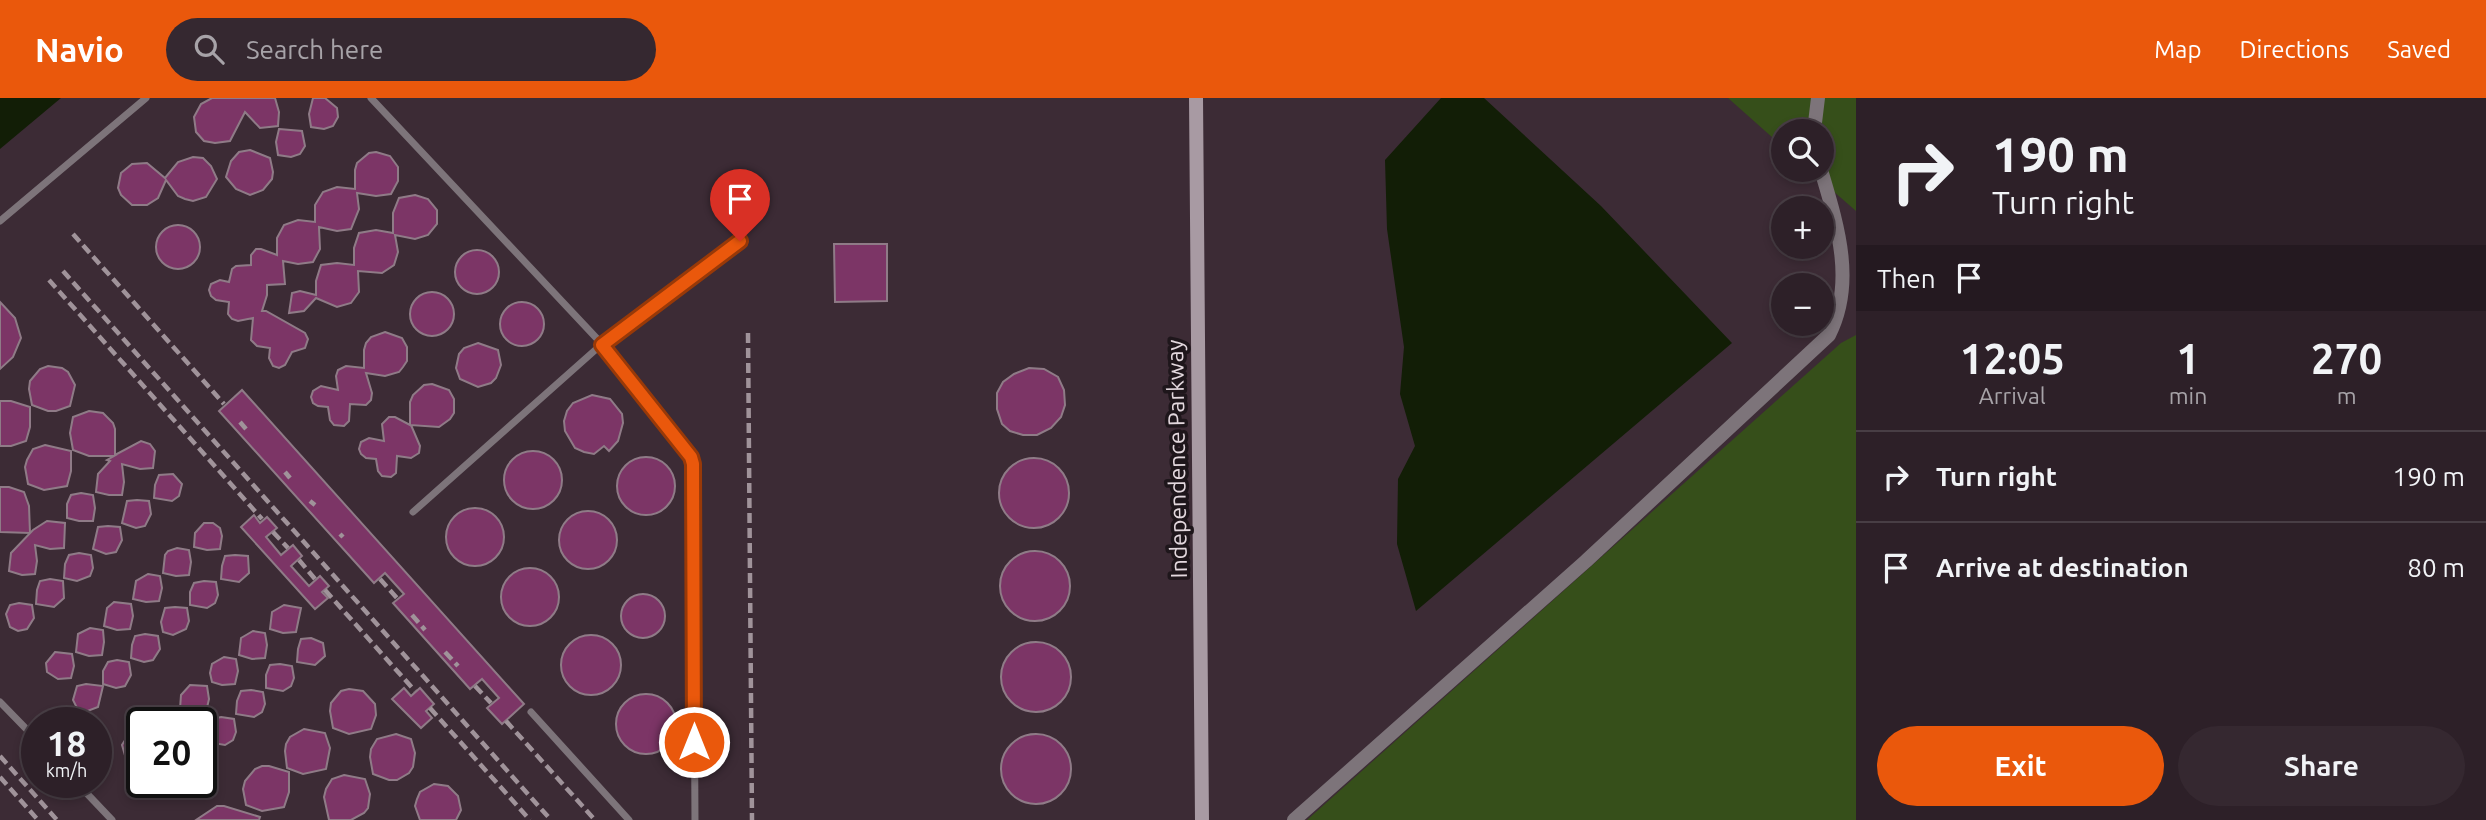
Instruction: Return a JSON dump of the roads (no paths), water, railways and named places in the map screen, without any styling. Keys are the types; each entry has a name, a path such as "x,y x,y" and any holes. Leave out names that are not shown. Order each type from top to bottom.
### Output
{"main road":[{"name":"Independence Parkway","path":"1196,98 1202,820"}],"street":[{"path":"1815,119 1818,98"},
{"path":"1294,820 1586,561 1829,335 1844,301 1846,272 1843,244 1825,182"}],"lane":[{"path":"0,221 146,98"},
{"path":"371,98 602,345 691,457 695,820"},
{"path":"413,512 602,345 740,241"},
{"path":"0,702 21,724"},
{"path":"531,712 629,820"},
{"path":"91,798 112,820"}],"railway":[{"path":"73,234 224,404"},
{"path":"63,271 551,820"},
{"path":"49,280 262,519"},
{"path":"748,333 752,820"},
{"path":"240,422 246,429"},
{"path":"285,472 290,478"},
{"path":"310,501 315,505"},
{"path":"273,532 288,548"},
{"path":"340,534 343,537"},
{"path":"299,560 315,579"},
{"path":"380,579 397,598"},
{"path":"325,590 415,691"},
{"path":"412,615 425,630"},
{"path":"445,652 458,666"},
{"path":"475,686 491,703"},
{"path":"430,708 530,820"},
{"path":"506,721 595,820"},
{"path":"0,756 57,820"},
{"path":"0,777 38,820"}]}
